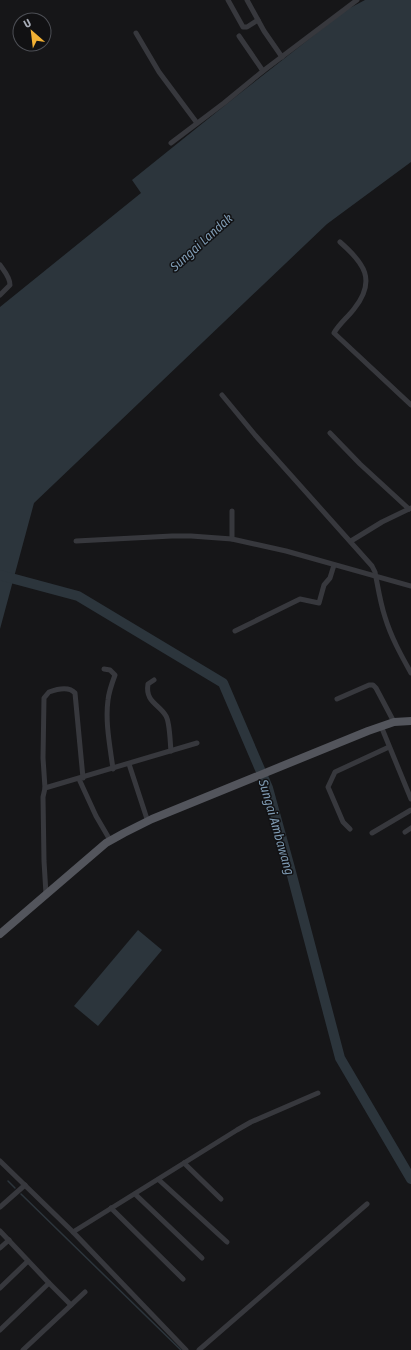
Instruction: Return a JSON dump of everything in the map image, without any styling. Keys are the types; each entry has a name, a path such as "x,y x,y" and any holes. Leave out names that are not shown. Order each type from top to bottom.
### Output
{"main road":[{"path":"0,934 110,840 148,822 301,757 381,726 394,722 411,721"}],"street":[{"path":"228,0 243,27 247,27 258,20"},
{"path":"247,0 282,57"},
{"path":"171,143 357,0"},
{"path":"136,34 159,72 197,123"},
{"path":"239,36 263,71"},
{"path":"340,242 351,252 361,265 366,277 366,287 357,305 334,333 411,405"},
{"path":"0,265 7,274 10,285 0,295"},
{"path":"222,395 255,435 372,566 376,576 380,599 389,629 398,650 411,673"},
{"path":"330,433 360,464 410,508 382,522 351,541"},
{"path":"232,511 232,539"},
{"path":"76,541 172,536 232,539 266,546 411,586"},
{"path":"235,631 300,598 318,603 324,585 330,578 334,565"},
{"path":"104,669 110,670 114,675 108,699 109,737 113,768"},
{"path":"154,680 148,684 148,694 166,717 171,751"},
{"path":"337,699 369,685 373,685 394,722"},
{"path":"46,894 43,797 45,788 43,758 44,698 49,692 58,689 71,689 75,693 81,778 110,840"},
{"path":"381,726 411,798"},
{"path":"45,788 197,743"},
{"path":"350,829 342,822 328,787 335,772 389,747"},
{"path":"129,764 148,822"},
{"path":"372,833 411,810"},
{"path":"405,832 411,828"},
{"path":"73,1232 251,1122 318,1093"},
{"path":"0,1161 73,1232 186,1350"},
{"path":"184,1164 221,1199"},
{"path":"158,1180 227,1242"},
{"path":"0,1207 25,1185"},
{"path":"135,1194 202,1258"},
{"path":"199,1350 367,1204"},
{"path":"111,1208 183,1279"},
{"path":"0,1231 71,1305"},
{"path":"0,1248 9,1240"},
{"path":"0,1288 28,1261"},
{"path":"0,1330 49,1283"},
{"path":"23,1350 85,1292"}],"water":[{"name":"Sungai Landak","path":"365,0 411,0 411,162 327,224 34,503 0,629 0,307 141,193 132,180 346,10"},
{"path":"138,930 162,950 98,1026 74,1006"}],"waterway":[{"name":"Sungai Ambawang","path":"0,575 78,596 223,683 268,788 340,1058 411,1179"},
{"path":"8,1181 15,1188"},
{"path":"21,1194 181,1350"}]}
